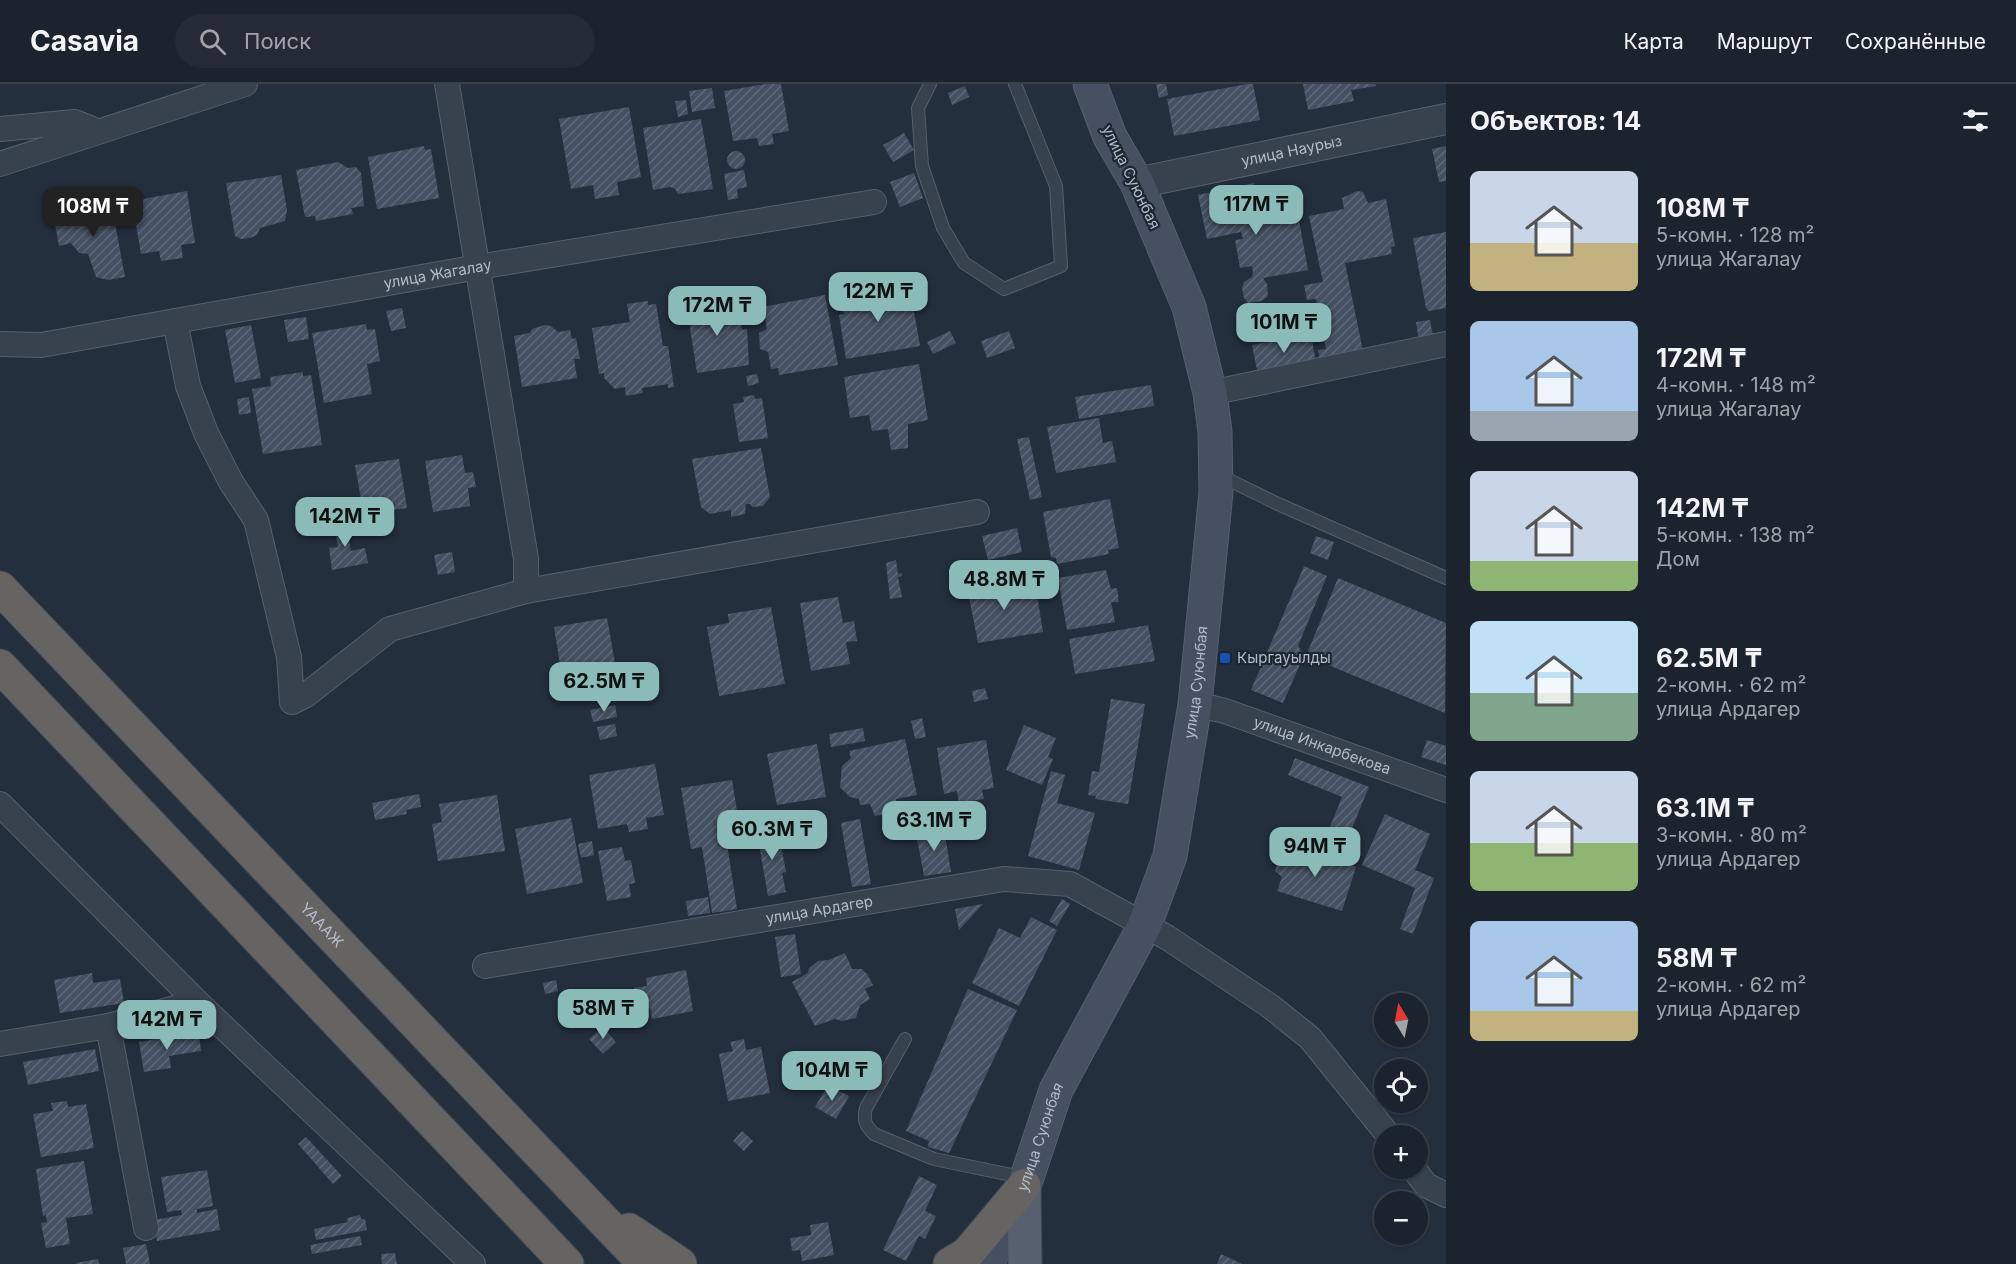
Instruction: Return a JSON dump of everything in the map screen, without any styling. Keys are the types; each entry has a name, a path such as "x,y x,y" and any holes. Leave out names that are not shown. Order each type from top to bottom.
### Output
{"highway":[{"name":"ҮАААЖ","path":"0,588 645,1264"},
{"path":"0,666 567,1264"},
{"path":"951,1264 967,1254 1026,1182"},
{"path":"582,1196 680,1264"}],"main road":[{"name":"улица Суюнбая","path":"987,1264 1026,1182 1056,1090 1144,927 1170,856 1195,704 1216,492 1210,393 1189,307 1137,183 1110,137 1090,84"},
{"path":"1012,1264 1026,1182"},
{"path":"1025,1264 1026,1182"}],"street":[{"path":"0,164 244,84"},
{"path":"447,84 526,559 526,591"},
{"name":"улица Наурыз","path":"1137,183 1446,119"},
{"path":"0,129 75,122 97,131"},
{"name":"улица Жагалау","path":"0,344 41,345 478,267 874,202"},
{"path":"176,321 188,387 206,433 231,482 256,520 289,657 291,702 306,695 390,629 526,591 977,512"},
{"path":"1210,393 1446,344"},
{"name":"улица Инкарбекова","path":"1195,704 1225,711 1446,790"},
{"path":"0,804 197,1002 473,1264"},
{"name":"улица Ардагер","path":"485,966 1004,879 1070,884 1144,927 1168,938 1270,1006 1310,1038 1380,1125"},
{"path":"0,1044 108,1026 197,1002"},
{"path":"108,1026 146,1228"},
{"path":"1421,1179 1426,1185 1446,1195"}],"lane":[{"path":"930,84 918,108 922,166 943,228 964,263 1004,289 1061,266 1056,186 1015,84"},
{"path":"1216,470 1231,481 1269,500 1446,578"},
{"path":"905,1039 866,1108 863,1119 867,1127 874,1134 934,1159 1026,1182"}],"building":[{"path":"766,84 781,84 789,131 772,134 774,144 759,146 757,138 733,141 724,91"},
{"path":"1156,84 1166,84 1168,95 1159,98"},
{"path":"1253,84 1260,120 1174,136 1167,99"},
{"path":"1303,84 1375,84 1376,86 1351,90 1354,101 1308,110"},
{"path":"965,86 969,97 952,105 948,93"},
{"path":"712,88 715,108 692,112 689,91"},
{"path":"686,100 688,114 678,117 675,101"},
{"path":"629,107 641,177 617,182 619,195 595,199 593,185 571,189 559,119"},
{"path":"701,119 713,189 678,194 670,187 653,190 643,128"},
{"path":"904,133 914,150 893,162 883,145"},
{"path":"424,146 425,150 431,149 439,198 377,209 368,157"},
{"path":"1446,146 1446,181 1439,182 1432,149"},
{"path":"732,151 740,151 745,156 743,167 732,169 727,164 727,156"},
{"path":"338,162 348,168 356,167 361,173 364,206 351,208 353,214 316,221 315,216 305,217 296,170"},
{"path":"744,170 747,187 737,189 738,198 728,200 724,174"},
{"path":"914,173 923,198 900,207 890,182"},
{"path":"281,175 287,210 285,221 260,228 257,235 250,238 241,239 235,236 226,183"},
{"path":"1254,183 1260,211 1289,206 1291,216 1298,215 1308,270 1263,278 1267,284 1268,296 1262,301 1248,303 1244,298 1242,288 1244,282 1252,277 1253,273 1252,266 1240,268 1235,240 1243,239 1241,232 1207,239 1198,195"},
{"path":"187,191 195,243 181,245 183,258 161,261 159,251 141,254 132,201"},
{"path":"1357,191 1363,192 1368,203 1386,199 1395,246 1391,247 1392,254 1345,263 1363,351 1320,362 1318,350 1326,349 1316,299 1307,300 1304,285 1323,282 1309,216 1344,209 1342,198"},
{"path":"111,202 125,277 108,280 96,277 88,254 79,253 71,243 59,246 53,213"},
{"path":"1446,232 1446,308 1429,311 1426,308 1413,238"},
{"path":"901,286 903,302 912,300 920,346 846,359 839,315 844,314 841,296"},
{"path":"825,295 838,365 779,375 778,368 771,369 768,352 760,349 759,333 767,329 763,307"},
{"path":"710,299 711,307 727,305 729,317 740,315 742,330 747,329 749,365 697,373 686,302"},
{"path":"648,301 648,305 656,304 663,346 668,346 674,387 668,388 668,384 642,388 643,393 626,396 625,387 615,389 604,378 604,373 599,374 592,328 630,322 627,304"},
{"path":"402,308 406,328 391,331 386,311"},
{"path":"306,317 309,339 288,342 284,320"},
{"path":"1430,320 1434,340 1419,342 1416,322"},
{"path":"366,324 367,330 375,329 380,361 367,364 372,394 324,403 312,333"},
{"path":"251,325 261,378 235,383 225,330"},
{"path":"545,325 551,326 558,332 570,330 572,339 576,338 580,359 574,359 577,378 522,387 514,336 530,333 532,329"},
{"path":"950,331 956,343 933,354 927,342"},
{"path":"1009,331 1015,348 987,358 981,341"},
{"path":"1311,334 1316,363 1258,375 1252,345"},
{"path":"919,364 928,420 908,424 908,448 891,450 888,429 872,431 869,415 850,418 844,377"},
{"path":"303,372 303,376 311,375 322,445 263,454 252,389 271,386 270,377"},
{"path":"757,374 759,383 748,386 746,376"},
{"path":"1151,385 1154,406 1079,419 1075,397"},
{"path":"754,395 755,399 762,398 768,438 739,442 733,404 744,402 743,397"},
{"path":"249,397 251,413 239,415 237,399"},
{"path":"1099,418 1103,443 1112,441 1116,462 1056,473 1047,427"},
{"path":"1029,437 1042,497 1030,500 1017,439"},
{"path":"761,448 770,497 763,506 752,507 746,504 745,514 731,517 731,510 710,514 701,507 692,459"},
{"path":"462,455 465,473 473,472 476,487 468,488 470,506 433,512 425,461"},
{"path":"399,459 407,508 393,510 395,522 383,525 381,514 364,517 355,465"},
{"path":"1110,499 1119,548 1108,550 1109,554 1057,564 1056,558 1051,557 1043,512"},
{"path":"345,516 351,551 365,548 368,563 332,570 329,548 338,547 333,518"},
{"path":"1017,528 1022,552 988,560 982,536"},
{"path":"1316,536 1334,542 1328,560 1310,553"},
{"path":"452,552 455,572 438,575 434,555"},
{"path":"896,560 898,574 902,573 902,576 898,577 902,597 890,599 886,563"},
{"path":"1304,566 1327,576 1298,646 1304,655 1283,703 1251,690"},
{"path":"1106,570 1111,589 1117,588 1119,602 1111,602 1115,622 1067,630 1058,578"},
{"path":"1001,573 1003,585 1020,582 1023,597 1037,595 1043,632 978,643 968,592 985,589 983,576"},
{"path":"1338,578 1446,623 1445,713 1306,656"},
{"path":"838,597 843,623 854,621 857,641 846,642 850,664 811,671 800,603"},
{"path":"771,607 785,684 719,696 707,627 729,623 728,614"},
{"path":"607,618 617,674 563,683 554,627"},
{"path":"1148,625 1155,661 1075,674 1069,639"},
{"path":"985,688 988,699 974,702 972,691"},
{"path":"1111,699 1145,704 1128,804 1095,799 1096,796 1088,795 1092,771 1099,772"},
{"path":"615,705 617,717 593,722 590,710"},
{"path":"922,718 926,737 915,739 911,721"},
{"path":"615,724 617,736 600,740 597,727"},
{"path":"1024,725 1056,738 1048,757 1053,759 1042,785 1006,770"},
{"path":"863,728 865,741 831,747 829,734"},
{"path":"905,739 917,795 896,799 899,811 875,816 870,804 860,805 859,799 850,797 840,787 842,766 851,758 849,751"},
{"path":"986,740 994,788 982,790 984,799 959,803 957,791 944,794 937,748"},
{"path":"1427,740 1446,746 1446,765 1421,757"},
{"path":"817,744 826,797 777,805 767,754"},
{"path":"1295,758 1369,787 1340,857 1321,849 1342,797 1288,775"},
{"path":"655,764 664,815 646,818 648,829 629,832 627,824 598,829 589,775"},
{"path":"1051,771 1065,775 1057,803 1095,813 1079,870 1028,856"},
{"path":"732,780 742,842 727,844 737,909 712,913 702,847 691,849 681,788"},
{"path":"419,794 421,807 406,810 407,814 375,820 372,803"},
{"path":"497,795 505,851 438,861 432,824 442,822 439,804"},
{"path":"1385,814 1430,834 1415,870 1434,878 1413,934 1400,929 1415,888 1362,865"},
{"path":"571,818 583,883 527,894 515,829"},
{"path":"860,819 871,884 852,887 841,823"},
{"path":"944,828 951,872 924,876 916,833"},
{"path":"778,829 786,872 782,873 786,892 768,896 757,833"},
{"path":"592,841 594,855 581,858 578,844"},
{"path":"622,847 625,861 631,860 635,883 629,884 631,897 607,901 598,851"},
{"path":"1292,847 1356,867 1342,911 1277,891 1282,877 1275,871 1282,850 1291,852"},
{"path":"708,897 710,913 688,916 686,901"},
{"path":"1062,899 1070,904 1057,926 1049,921"},
{"path":"983,904 959,930 955,909"},
{"path":"1031,917 1057,930 1019,1006 972,983 999,928 1020,938"},
{"path":"795,934 801,974 781,977 775,937"},
{"path":"845,953 852,969 862,969 873,985 865,989 870,999 860,1005 856,1018 842,1021 835,1019 815,1026 792,982 808,973 809,968 818,961 829,960"},
{"path":"686,970 693,1011 652,1019 650,1008 638,1011 634,988 647,986 646,978"},
{"path":"92,973 93,983 120,979 124,1003 60,1013 54,980"},
{"path":"556,980 558,991 545,994 543,983"},
{"path":"968,989 1017,1010 949,1153 928,1147 929,1141 906,1131"},
{"path":"603,1027 616,1042 603,1054 589,1039"},
{"path":"188,1033 189,1037 199,1036 201,1051 169,1056 171,1068 144,1072 139,1042"},
{"path":"744,1039 746,1050 761,1047 770,1093 728,1101 719,1054 733,1051 730,1042"},
{"path":"95,1049 99,1071 28,1085 23,1062"},
{"path":"828,1085 849,1096 836,1119 815,1107"},
{"path":"67,1101 68,1107 86,1104 94,1148 41,1157 33,1114 53,1111 51,1103"},
{"path":"742,1131 753,1141 744,1151 733,1141"},
{"path":"306,1137 342,1176 333,1184 298,1144"},
{"path":"84,1161 93,1214 66,1218 70,1244 46,1248 41,1223 47,1222 46,1215 43,1216 36,1169"},
{"path":"207,1170 213,1206 197,1209 197,1213 217,1209 220,1230 157,1241 154,1220 182,1215 181,1210 167,1212 161,1177"},
{"path":"919,1176 937,1185 925,1211 936,1216 925,1239 919,1236 906,1261 883,1250"},
{"path":"360,1215 361,1219 365,1219 367,1230 316,1240 314,1229 348,1222 347,1218"},
{"path":"828,1222 834,1255 802,1261 800,1250 792,1251 790,1238 811,1235 810,1225"},
{"path":"360,1236 362,1245 312,1254 310,1245"},
{"path":"146,1244 150,1264 126,1264 123,1248"},
{"path":"395,1253 397,1264 382,1264 381,1254"},
{"path":"1221,1254 1242,1264 1217,1264"},
{"path":"98,1259 99,1264 76,1264 76,1263"}],"place":[{"name":"Кыргауылды","path":"1225,658"}]}
